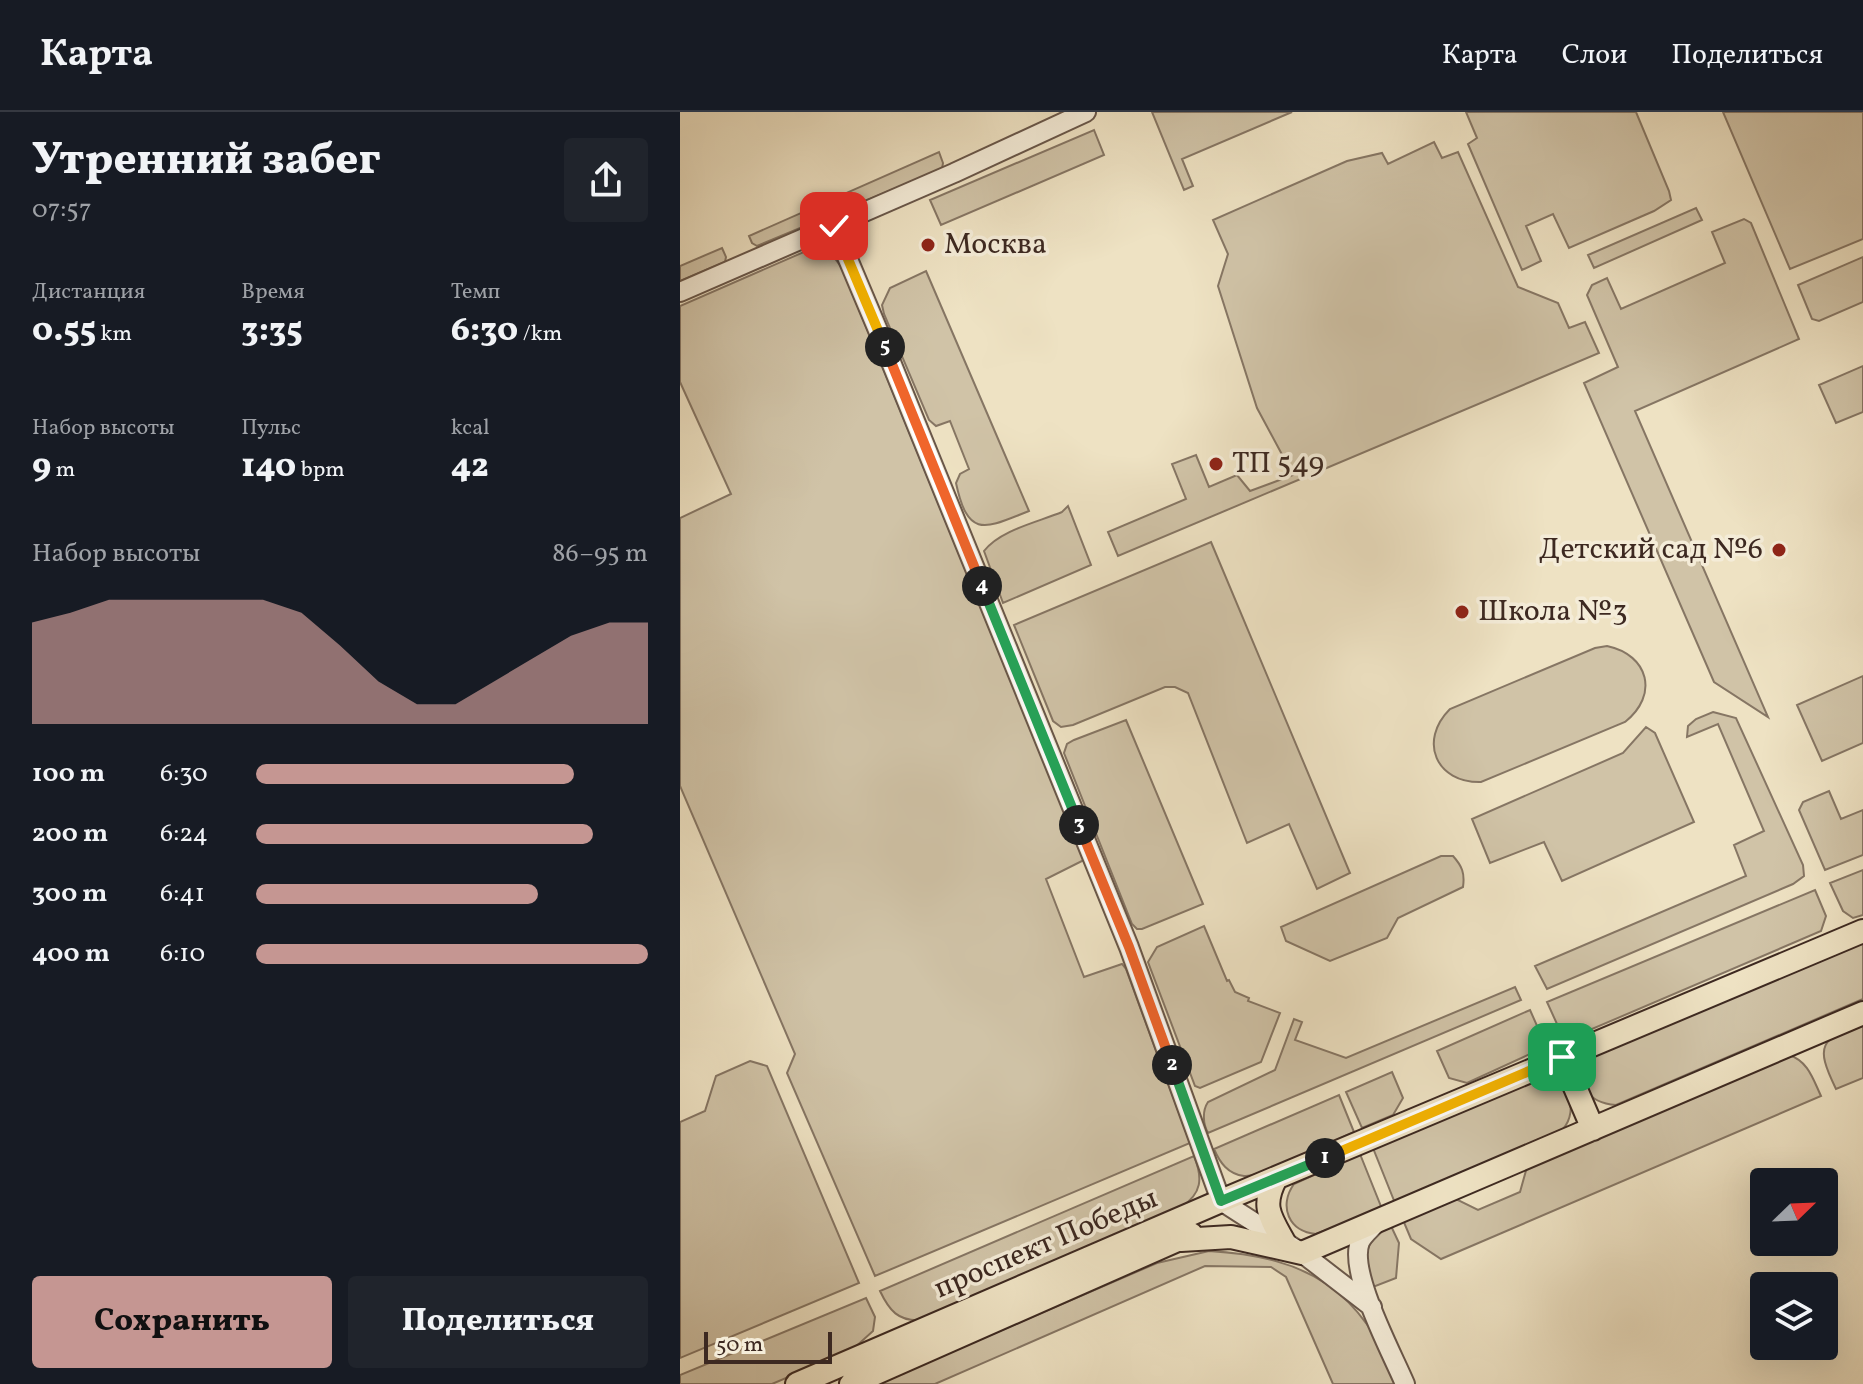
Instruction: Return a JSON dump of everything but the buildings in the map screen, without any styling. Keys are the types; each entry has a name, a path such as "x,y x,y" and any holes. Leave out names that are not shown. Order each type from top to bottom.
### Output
{"main road":[{"name":"проспект Победы","path":"851,1384 898,1352 1221,1201 1863,931"},
{"path":"1276,1178 1268,1193 1268,1214 1293,1248 1378,1221 1863,1013"},
{"path":"1562,1057 1593,1129"},
{"name":"проспект Победы","path":"797,1384 898,1352 1181,1240 1207,1223 1221,1201"},
{"name":"проспект Победы","path":"1181,1240 1231,1237 1293,1248"}],"street":[{"path":"680,292 1086,112"},
{"path":"834,226 1129,947 1221,1201 1293,1248 1372,1307"},
{"path":"1378,1221 1360,1240 1356,1259 1360,1280 1405,1384"}],"shaded area":[{"path":"1152,112 1292,112 1182,159 1193,186 1184,190"},
{"path":"1466,112 1636,112 1671,200 1654,211 1569,248 1553,214 1526,226 1541,261 1522,270 1468,144 1477,138"},
{"path":"1723,112 1863,112 1863,239 1790,269"},
{"path":"1094,130 1104,155 941,225 930,200"},
{"path":"1434,142 1442,158 1458,152 1518,287 1558,303 1569,328 1585,322 1599,353 1118,556 1108,532 1186,499 1172,464 1196,455 1209,487 1237,475 1250,491 1293,475 1257,408 1218,286 1228,254 1213,220 1347,161 1382,153 1388,164"},
{"path":"939,152 942,169 757,246 752,243 749,236"},
{"path":"1696,208 1702,220 1594,268 1588,255"},
{"path":"1744,219 1751,223 1799,339 1635,411 1768,717 1714,682 1584,383 1618,367 1587,295 1592,285 1607,278 1621,309 1725,263 1712,232"},
{"path":"722,248 725,262 680,281 680,266"},
{"path":"813,248 830,252 842,268 1084,860 1046,879 1084,977 1122,964 1126,969 1190,1143 875,1276 787,1073 795,1054 680,786 680,518 731,494 680,382 680,306"},
{"path":"1863,257 1863,302 1819,321 1812,319 1798,285"},
{"path":"926,271 1029,511 1001,522 981,525 966,514 956,483 960,474 969,469 950,421 936,426 929,420 884,314 882,305 890,288"},
{"path":"1863,366 1863,412 1836,423 1819,385"},
{"path":"1068,506 1091,565 1003,603 984,551 1009,532 1062,512"},
{"path":"1211,542 1350,873 1317,889 1289,824 1247,843 1188,693 1175,687 1165,687 1073,725 1061,727 1053,721 1014,625"},
{"path":"1607,646 1632,658 1644,677 1642,700 1625,722 1481,782 1453,776 1443,768 1434,746 1435,734 1440,721 1450,709 1595,648"},
{"path":"1863,676 1863,743 1822,761 1797,705"},
{"path":"1713,712 1736,718 1803,865 1804,876 1793,884 1547,989 1535,966 1746,876 1734,845 1764,831 1718,724 1687,737 1688,726"},
{"path":"1126,720 1203,904 1142,929 1132,924 1064,753 1067,744 1074,740"},
{"path":"1646,727 1655,733 1694,822 1562,881 1544,842 1490,863 1472,819 1623,753"},
{"path":"1829,791 1841,819 1863,810 1863,855 1825,870 1799,810 1803,802"},
{"path":"1441,856 1453,856 1459,863 1463,887 1398,918 1387,938 1330,961 1286,941 1281,927"},
{"path":"1863,870 1863,915 1853,918 1843,911 1830,883"},
{"path":"1815,890 1826,916 1821,931 1571,1038 1562,1035 1547,1002"},
{"path":"1204,926 1227,981 1235,992 1249,998 1248,1001 1280,1013 1261,1062 1200,1088 1195,1086 1148,962 1157,947"},
{"path":"1863,938 1863,999 1616,1105 1598,1100 1586,1090 1582,1075 1588,1057"},
{"path":"1515,987 1521,1000 1208,1133 1206,1129 1204,1113 1208,1102 1275,1070 1294,1019 1302,1022 1295,1040 1346,1058"},
{"path":"1530,1010 1542,1037 1538,1048 1467,1083 1449,1078 1437,1051"},
{"path":"1863,1022 1863,1078 1836,1089 1825,1062 1826,1045 1838,1034"},
{"path":"1789,1055 1805,1066 1821,1096 1441,1259 1411,1239 1403,1220 1454,1198 1478,1210 1520,1192 1527,1167"},
{"path":"750,1061 767,1066 859,1283 680,1358 680,1122 705,1111 716,1076"},
{"path":"1392,1072 1403,1098 1393,1115 1362,1128 1346,1092"},
{"path":"1540,1077 1557,1083 1568,1096 1570,1113 1563,1129 1395,1203 1373,1148"},
{"path":"1339,1095 1354,1132 1282,1165 1253,1175 1238,1175 1225,1167 1214,1149"},
{"path":"1360,1154 1382,1209 1316,1234 1293,1223 1287,1201 1294,1184"},
{"path":"1194,1156 1199,1185 1193,1197 1181,1207 922,1320 907,1319 895,1313 880,1291"},
{"path":"1391,1226 1399,1243 1396,1278 1373,1287 1366,1264 1367,1250 1381,1231"},
{"path":"1209,1251 1276,1261 1327,1284 1367,1324 1399,1384 1333,1384 1286,1277 1271,1267 1205,1266 935,1384 877,1384 1157,1263"},
{"path":"866,1298 875,1317 873,1331 852,1350 772,1384 680,1384 680,1375"}],"place":[{"name":"Москва","path":"928,245"},
{"name":"ТП 549","path":"1216,464"},
{"name":"Детский сад №6","path":"1779,550"},
{"name":"Школа №3","path":"1462,612"}],"route":[{"path":"834,226 1129,947 1221,1201 1562,1057"}]}
